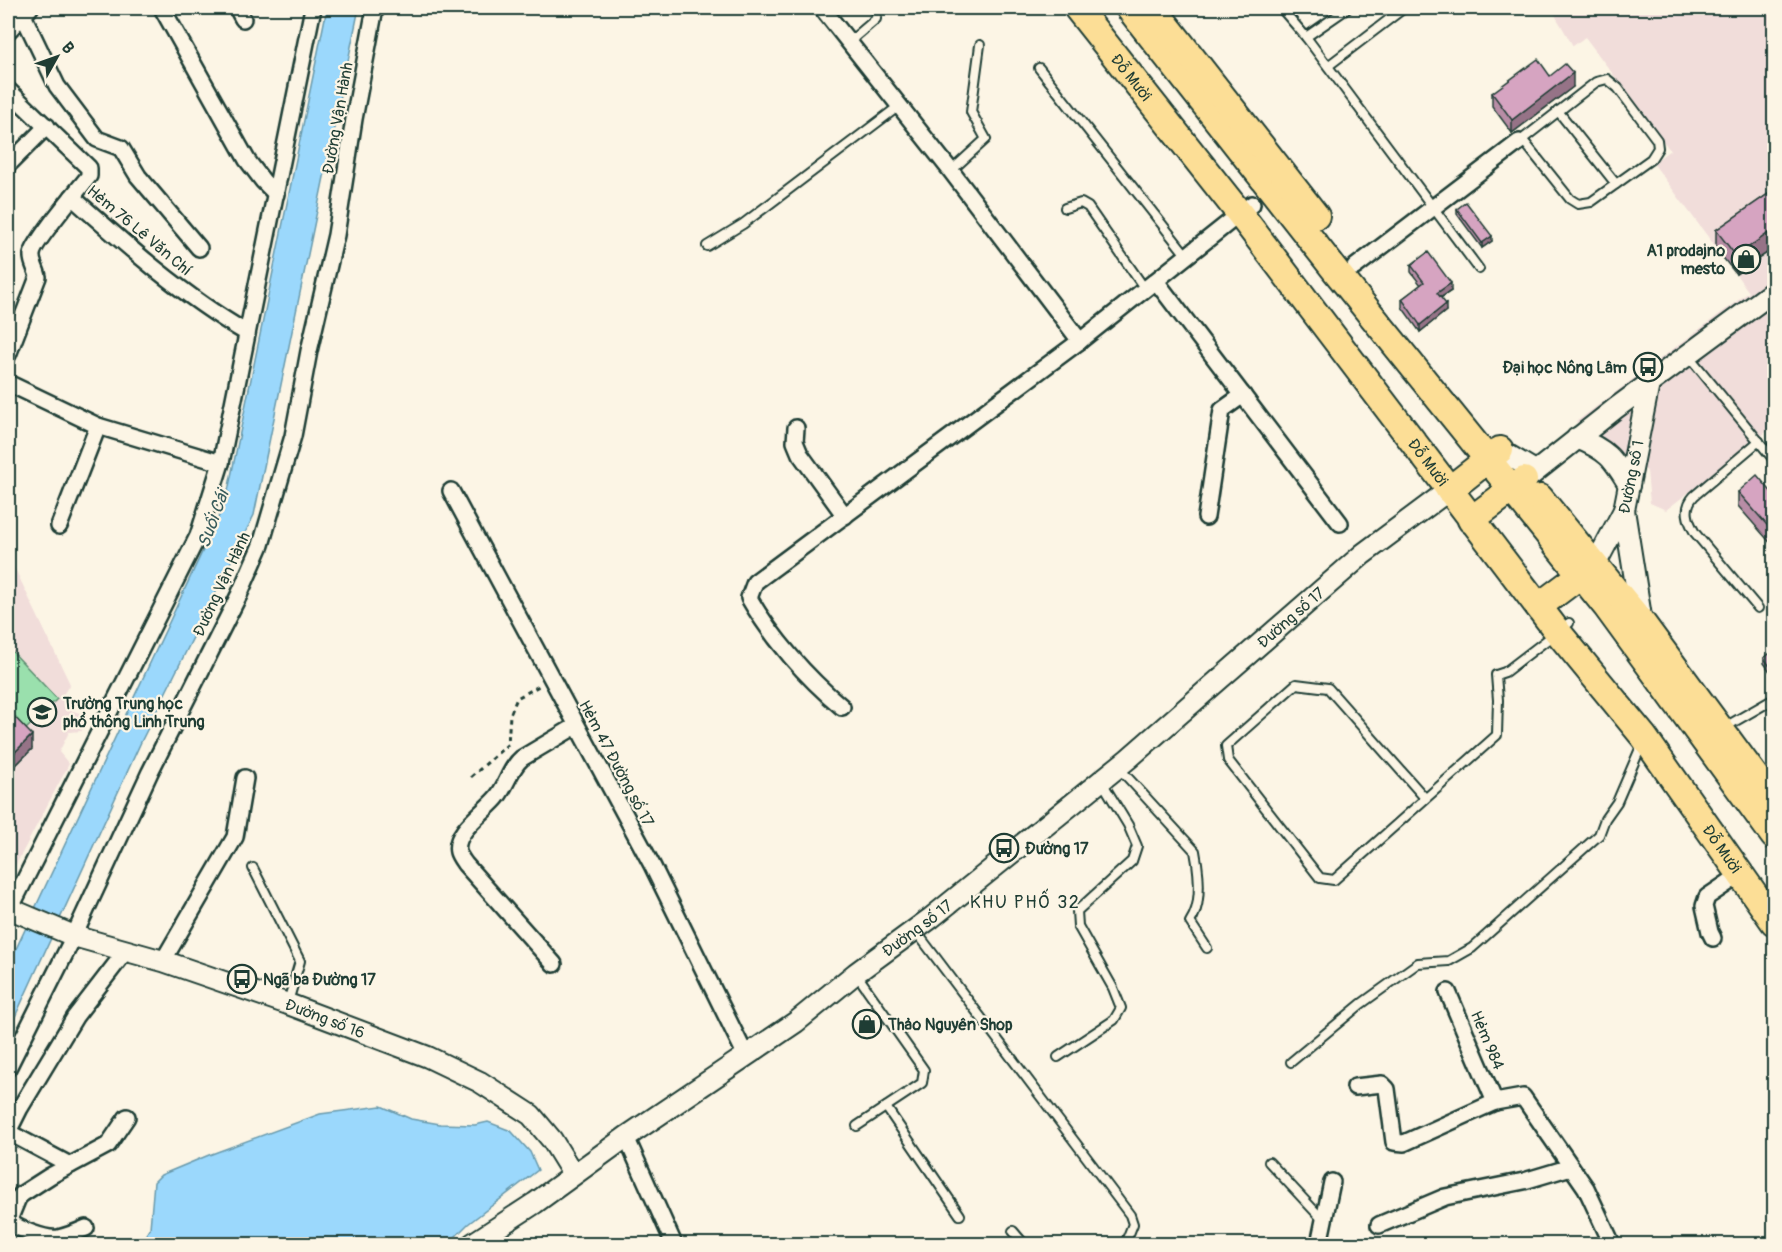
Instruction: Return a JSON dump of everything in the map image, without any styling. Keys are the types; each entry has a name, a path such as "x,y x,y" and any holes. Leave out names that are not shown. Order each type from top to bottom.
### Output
{"highway":[{"name":"Đỗ Mười","path":"1077,8 1246,209"},
{"name":"Đỗ Mười","path":"1094,8 1545,602 1644,737 1774,922"},
{"path":"1129,8 1494,455 1524,480 1588,570 1606,606 1774,836"},
{"path":"1153,8 1355,267 1494,455"},
{"path":"1455,485 1494,455"},
{"path":"1478,515 1524,480"},
{"path":"1545,602 1588,570"},
{"path":"1588,570 1642,623 1774,801"},
{"name":"Đỗ Mười","path":"1563,627 1647,719 1774,896"}],"street":[{"path":"162,8 247,159 262,181 276,194"},
{"path":"12,911 198,536 221,464 313,8"},
{"name":"Đường Vận Hành","path":"8,1068 67,933 243,586 261,545 293,436 309,351 336,235 375,8"},
{"path":"822,8 951,171 1080,341"},
{"path":"8,31 27,11 57,86 96,139 121,148 138,176 199,248"},
{"name":"Hẻm 76 Lê Văn Chí","path":"8,90 89,168 89,176 72,197 133,251 229,323 247,333"},
{"path":"8,165 47,126"},
{"path":"1355,267 1521,140"},
{"path":"8,356 38,277 31,258 33,252 72,197"},
{"path":"842,707 821,690 764,623 749,598 755,582 1080,341 1246,209"},
{"path":"1151,285 1243,395 1340,523"},
{"path":"1524,480 1774,291"},
{"path":"8,383 98,426 221,464"},
{"name":"Đường số 1","path":"1588,570 1624,510 1649,384"},
{"path":"1206,517 1222,410 1243,395"},
{"path":"59,526 98,426"},
{"path":"796,428 795,442 800,454 845,516"},
{"path":"1577,438 1598,446 1614,460 1629,485"},
{"name":"Đường số 17","path":"472,1245 500,1236 535,1203 573,1174 796,1022 1101,781 1363,554 1455,485"},
{"name":"Hẻm 47 Đường số 17","path":"451,491 652,865 746,1056"},
{"path":"1624,510 1642,623"},
{"path":"554,964 465,864 458,853 458,842 474,819 498,796 515,764 576,726"},
{"path":"163,961 235,837 245,778"},
{"path":"1713,938 1704,906 1707,897 1741,874"},
{"name":"Đường số 16","path":"12,911 67,933 125,952 163,961 288,1004 428,1057 480,1082 531,1115 552,1140 573,1174"},
{"path":"70,1165 8,1132 75,1017 125,952"},
{"name":"Hẻm 984","path":"1448,992 1495,1102"},
{"path":"1355,1088 1382,1084 1388,1089 1394,1142 1404,1143 1495,1102 1523,1097 1586,1188 1612,1245"},
{"path":"86,1227 50,1242 14,1226 9,1220 22,1194 108,1145 127,1117"},
{"path":"626,1137 674,1245"},
{"path":"1379,1225 1445,1197 1524,1181 1571,1167"},
{"path":"1319,1245 1332,1182"}],"lane":[{"path":"849,42 876,19 877,8"},
{"path":"1281,8 1306,37 1479,268"},
{"path":"1306,37 1348,8"},
{"path":"1328,66 1404,8"},
{"path":"951,171 986,139 971,112 980,45"},
{"path":"1039,68 1187,256"},
{"path":"1607,79 1618,88 1657,140 1658,148 1651,159 1587,204 1574,202 1521,140 1558,111 1600,80 1607,79"},
{"path":"708,246 736,229 900,106"},
{"path":"1558,111 1616,184"},
{"path":"1065,208 1081,203 1088,207 1151,285"},
{"path":"1688,355 1774,460"},
{"path":"1758,608 1695,533 1688,522 1687,509 1689,501 1694,496 1759,441"},
{"path":"1425,798 1328,688 1296,684 1227,746 1228,760 1320,878 1334,880 1497,735 1496,675 1505,672 1563,627"},
{"path":"1721,729 1774,699"},
{"path":"1291,1062 1361,1004 1418,963 1449,961 1472,948 1599,835 1605,819 1617,802 1644,737"},
{"path":"1118,767 1195,851 1198,869 1197,913 1190,922 1208,948"},
{"path":"1058,1057 1114,1020 1121,1008 1113,988 1077,926 1077,911 1132,861 1137,846 1128,825 1101,781"},
{"path":"254,868 300,961 288,1004"},
{"path":"914,930 1130,1215 1133,1224 1125,1245"},
{"path":"856,973 924,1070 922,1083 857,1126"},
{"path":"886,1107 960,1215"},
{"path":"1269,1162 1324,1221"},
{"path":"1013,1230 1024,1245"}],"path":[{"path":"471,777 508,744 510,714 517,698 551,679"}],"shaded area":[{"path":"1551,8 1774,8 1774,426 1666,510 1650,503 1647,471 1576,422 1749,292 1653,163 1670,150 1585,37 1573,46"},
{"name":"Trường Trung học phổ thông Linh Trung","path":"8,554 70,684 64,693 68,709 85,715 82,731 69,732 59,752 69,764 11,874 8,875"}],"green space":[{"path":"8,647 57,699 25,730 8,713"}],"water":[{"path":"327,8 359,8 254,515 141,742 8,1032 8,966 226,501"},
{"path":"381,1106 411,1119 440,1124 475,1125 488,1122 511,1131 530,1152 538,1170 468,1224 448,1244 140,1244 150,1228 154,1182 161,1175 320,1114"}],"building":[{"path":"1538,59 1550,76 1565,64 1573,73 1512,120 1492,93"},
{"path":"1774,190 1774,229 1736,256 1716,230"},
{"path":"1466,202 1492,236 1482,243 1457,209"},
{"path":"1428,252 1451,283 1437,293 1446,304 1420,325 1402,299 1424,282 1411,265"},
{"path":"1757,475 1774,495 1774,533 1738,492"},
{"path":"1774,650 1774,666 1771,668 1764,658"},
{"path":"8,710 32,735 12,755 8,751"}],"place":[{"name":"A1 prodajno mesto","path":"1746,259"},
{"name":"Đại học Nông Lâm","path":"1648,367"},
{"name":"Trường Trung học phổ thông Linh Trung","path":"42,712"},
{"name":"Đường 17","path":"1004,848"},
{"name":"Ngã ba Đường 17","path":"242,979"},
{"name":"Thảo Nguyên Shop","path":"867,1024"}],"district":[{"name":"KHU PHỐ 32","path":"1025,902"}],"water label":[{"name":"Suối Cái","path":"213,519"}]}
